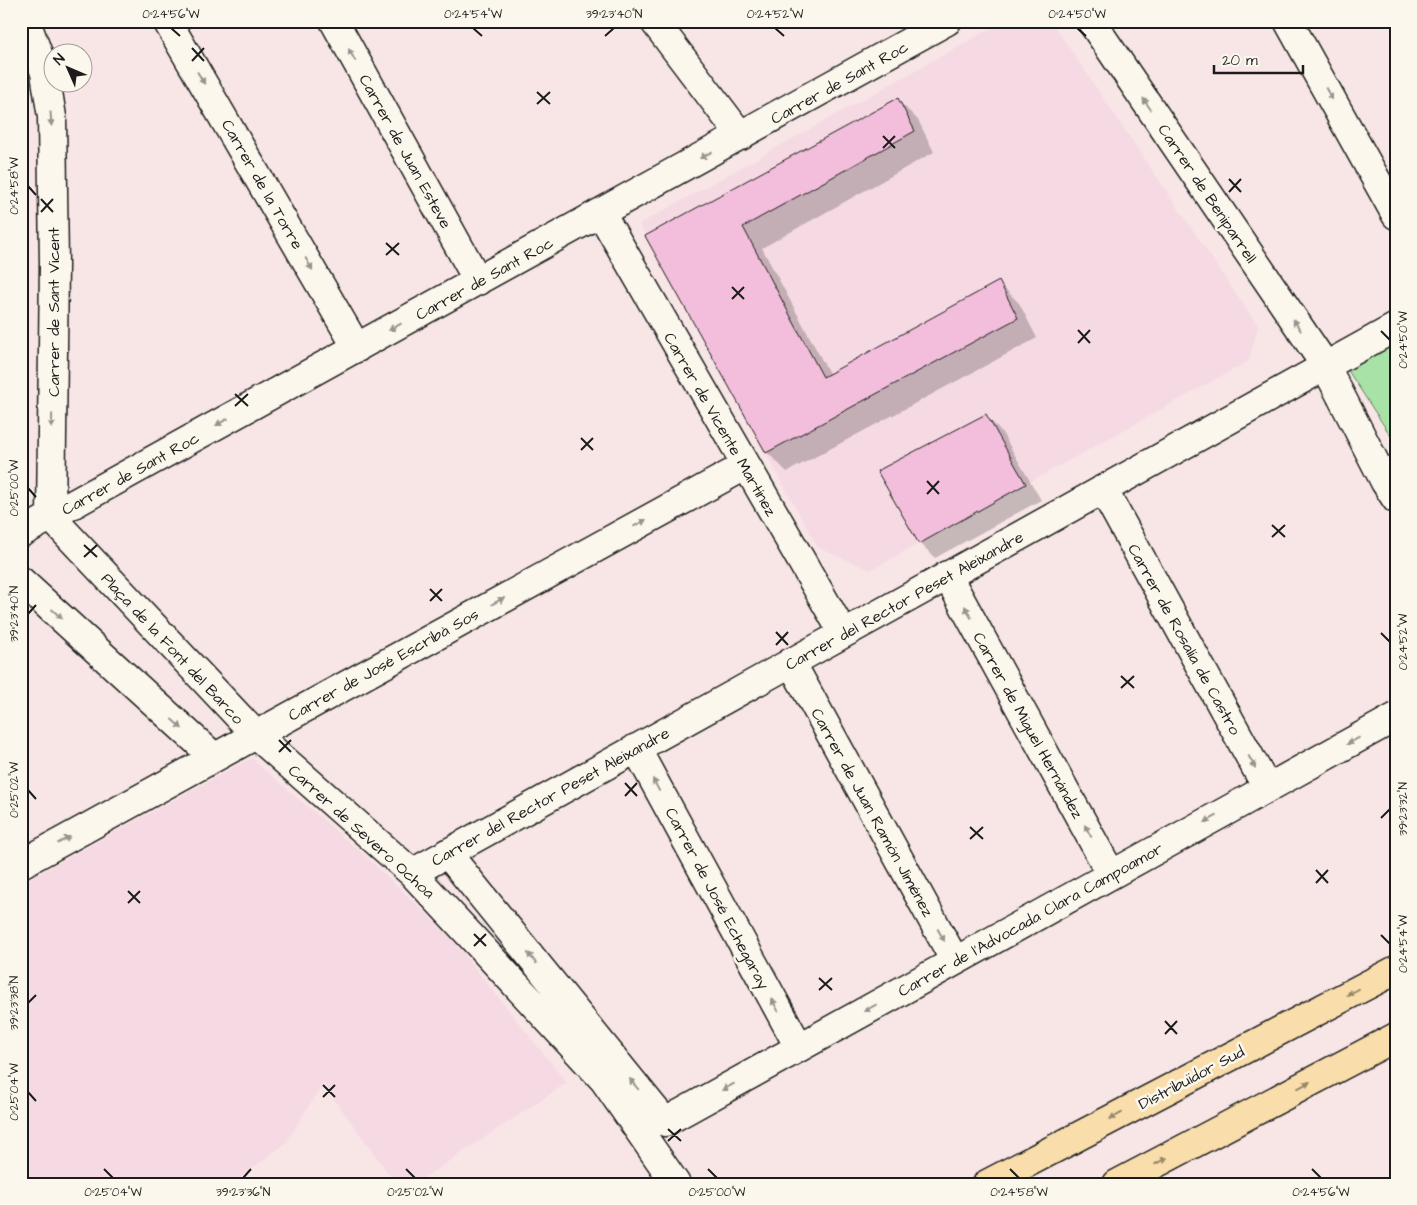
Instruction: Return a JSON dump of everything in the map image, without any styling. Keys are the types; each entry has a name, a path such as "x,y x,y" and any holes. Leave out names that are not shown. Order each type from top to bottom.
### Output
{"highway":[{"name":"Distribuïdor Sud","path":"987,1184 1396,970"},
{"path":"1118,1184 1396,1037"}],"street":[{"name":"Carrer de Sant Vicent","path":"26,21 45,73 52,117 54,264 31,524"},
{"name":"Carrer de la Torre","path":"167,21 281,214 357,348"},
{"name":"Carrer de Juan Esteve","path":"334,21 478,281"},
{"path":"654,21 741,136"},
{"name":"Carrer de Beniparrell","path":"1091,21 1324,366 1384,482 1396,499"},
{"path":"1288,21 1396,215"},
{"name":"Carrer de Sant Roc","path":"31,524 357,348 941,23"},
{"name":"Carrer de Vicente Martínez","path":"601,213 745,466 843,633"},
{"name":"Carrer del Rector Peset Aleixandre","path":"412,873 1396,327"},
{"name":"Carrer de José Escribà Sos","path":"21,864 745,466"},
{"name":"Carrer de Rosalía de Castro","path":"1103,489 1266,788"},
{"name":"Plaça de la Font del Barco","path":"31,524 255,734"},
{"name":"Carrer de Miguel Hernández","path":"947,575 1111,874"},
{"path":"21,581 214,757"},
{"name":"Carrer de Juan Ramón Jiménez","path":"791,662 955,961"},
{"name":"Carrer de l'Advocada Clara Campoamor","path":"447,854 665,1122 1396,717"},
{"name":"Carrer de Severo Ochoa","path":"255,734 412,873 604,1080 676,1184"},
{"name":"Carrer de José Echegaray","path":"636,748 799,1048"}],"shaded area":[{"path":"1004,21 1051,21 1258,326 1249,361 871,570 818,548 639,224"},
{"path":"251,758 362,853 448,934 567,1083 415,1184 396,1184 323,1084 285,1144 232,1184 21,1184 21,883"}],"green space":[{"path":"1396,344 1396,444 1347,369"}],"building":[{"path":"898,98 915,131 743,227 823,377 999,281 1018,318 766,453 645,236"},
{"path":"986,414 1026,484 919,544 877,471"}]}
